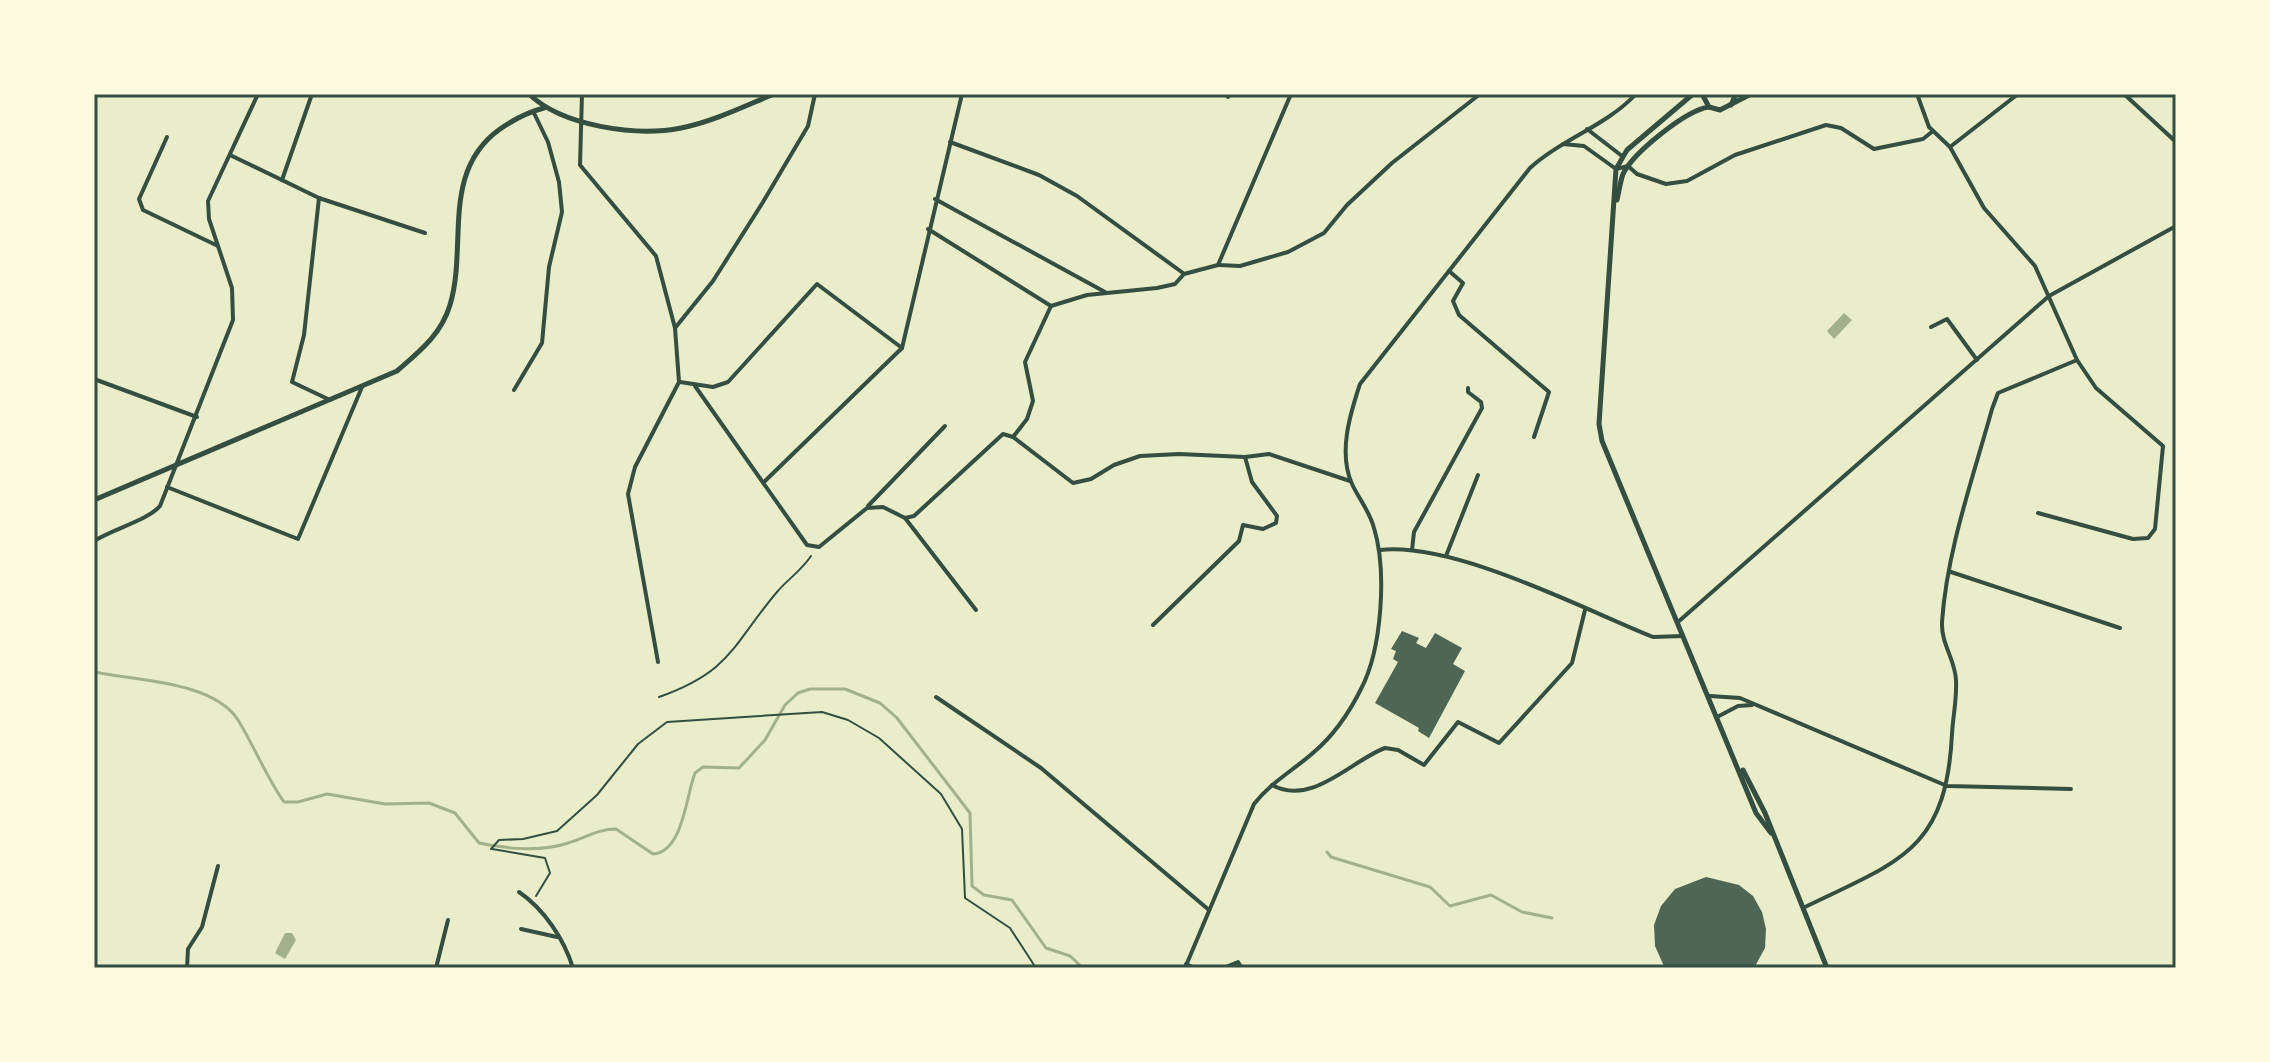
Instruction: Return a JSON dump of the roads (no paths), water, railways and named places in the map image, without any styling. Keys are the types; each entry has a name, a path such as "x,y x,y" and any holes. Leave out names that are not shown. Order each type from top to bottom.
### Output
{"main road":[{"path":"529,94 544,108 634,129 681,128 774,94"},
{"path":"1693,94 1622,156 1616,169 1599,424 1602,441 1761,823 1771,833 1827,968"},
{"path":"1702,94 1709,107"},
{"path":"1731,105 1736,94"},
{"path":"1615,205 1628,166 1686,116 1709,107 1720,110 1751,94"},
{"path":"94,500 177,468 397,371 431,341 450,305 462,186 472,157 488,138 533,111 544,108"}],"street":[{"path":"94,541 121,525 155,512 177,468 233,320 232,288 208,201 258,94"},
{"path":"282,180 312,94"},
{"path":"451,94 470,94"},
{"path":"582,94 580,165 656,256 675,328 679,382 635,467 628,494 658,662"},
{"path":"675,328 713,281 808,126 815,94"},
{"path":"765,481 902,348 962,94"},
{"path":"1218,265 1291,94"},
{"path":"928,229 1051,306 1107,293 1175,284 1184,274 1218,265 1240,266 1288,252 1324,233 1347,205 1392,163 1480,94"},
{"path":"1195,968 1186,966 1248,817 1272,785 1324,742 1363,686 1374,650 1380,550 1373,524 1350,481 1346,444 1349,415 1360,384 1530,168 1560,145 1605,120 1636,94"},
{"path":"1917,94 1926,122 1950,147 1984,208 2026,253 2077,360 2096,388 2163,446 2155,529 2148,538 2133,539 2038,513"},
{"path":"1950,147 2018,94"},
{"path":"2124,94 2176,142"},
{"path":"514,390 542,343 549,267 562,212 559,182 548,142 533,111"},
{"path":"1560,145 1584,146 1616,169 1628,166 1637,174 1666,184 1687,181 1735,155 1826,125 1841,128 1874,149 1923,139 1933,131"},
{"path":"1587,129 1622,156"},
{"path":"167,137 139,199 143,210 218,246"},
{"path":"950,142 1039,175 1077,196 1184,274"},
{"path":"230,155 319,198 425,233"},
{"path":"319,198 304,335 292,382 330,400"},
{"path":"935,199 1107,293"},
{"path":"1678,622 2049,296 2176,226"},
{"path":"1449,271 1463,283 1453,301 1459,315 1549,392 1534,437"},
{"path":"679,382 713,387 728,382 817,284 902,348"},
{"path":"1013,437 1027,419 1033,401 1025,362 1051,306"},
{"path":"1931,327 1947,319 1977,360"},
{"path":"1802,908 1910,851 1930,831 1947,786 1956,677 1943,642 1942,627 1963,513 1998,393 2077,360"},
{"path":"94,379 197,417"},
{"path":"167,487 298,539 362,386"},
{"path":"695,386 765,481 807,545 819,547 867,508 945,426"},
{"path":"1412,550 1414,532 1482,408 1468,388"},
{"path":"905,518 914,516 1003,434 1013,437 1073,483 1091,479 1114,465 1140,456 1245,457 1269,454 1350,481"},
{"path":"1153,625 1239,541 1243,525 1263,529 1276,523 1277,516 1252,482 1245,457"},
{"path":"1446,556 1478,475"},
{"path":"867,508 883,507 905,518 976,610"},
{"path":"1380,550 1412,550 1446,556 1485,568 1653,637 1683,636"},
{"path":"1951,572 2120,628"},
{"path":"1272,785 1303,789 1337,778 1385,748 1398,750 1424,765 1458,722 1499,743 1572,663 1585,610"},
{"path":"1710,696 1733,696 1947,786 2071,789"},
{"path":"936,697 1041,768 1209,910"},
{"path":"1719,716 1738,706 1754,705"},
{"path":"187,968 188,949 202,927 218,866"},
{"path":"519,892 533,901 560,938 573,968"},
{"path":"436,968 448,920"},
{"path":"521,929 560,938"},
{"path":"1223,968 1238,962 1242,968"}],"waterway":[{"path":"94,672 193,690 226,707 238,720 284,802 298,802 327,794 385,804 429,803 455,813 479,843 512,848 558,846 597,832 616,829 653,854 663,851 677,834 695,773 703,767 739,768 765,740 785,705 798,693 810,689 845,689 880,703 897,718 970,813 972,886 984,895 1012,900 1046,948 1070,956 1083,968"},
{"path":"1327,852 1331,857 1430,887 1450,906 1491,895 1522,912 1552,918"}]}
